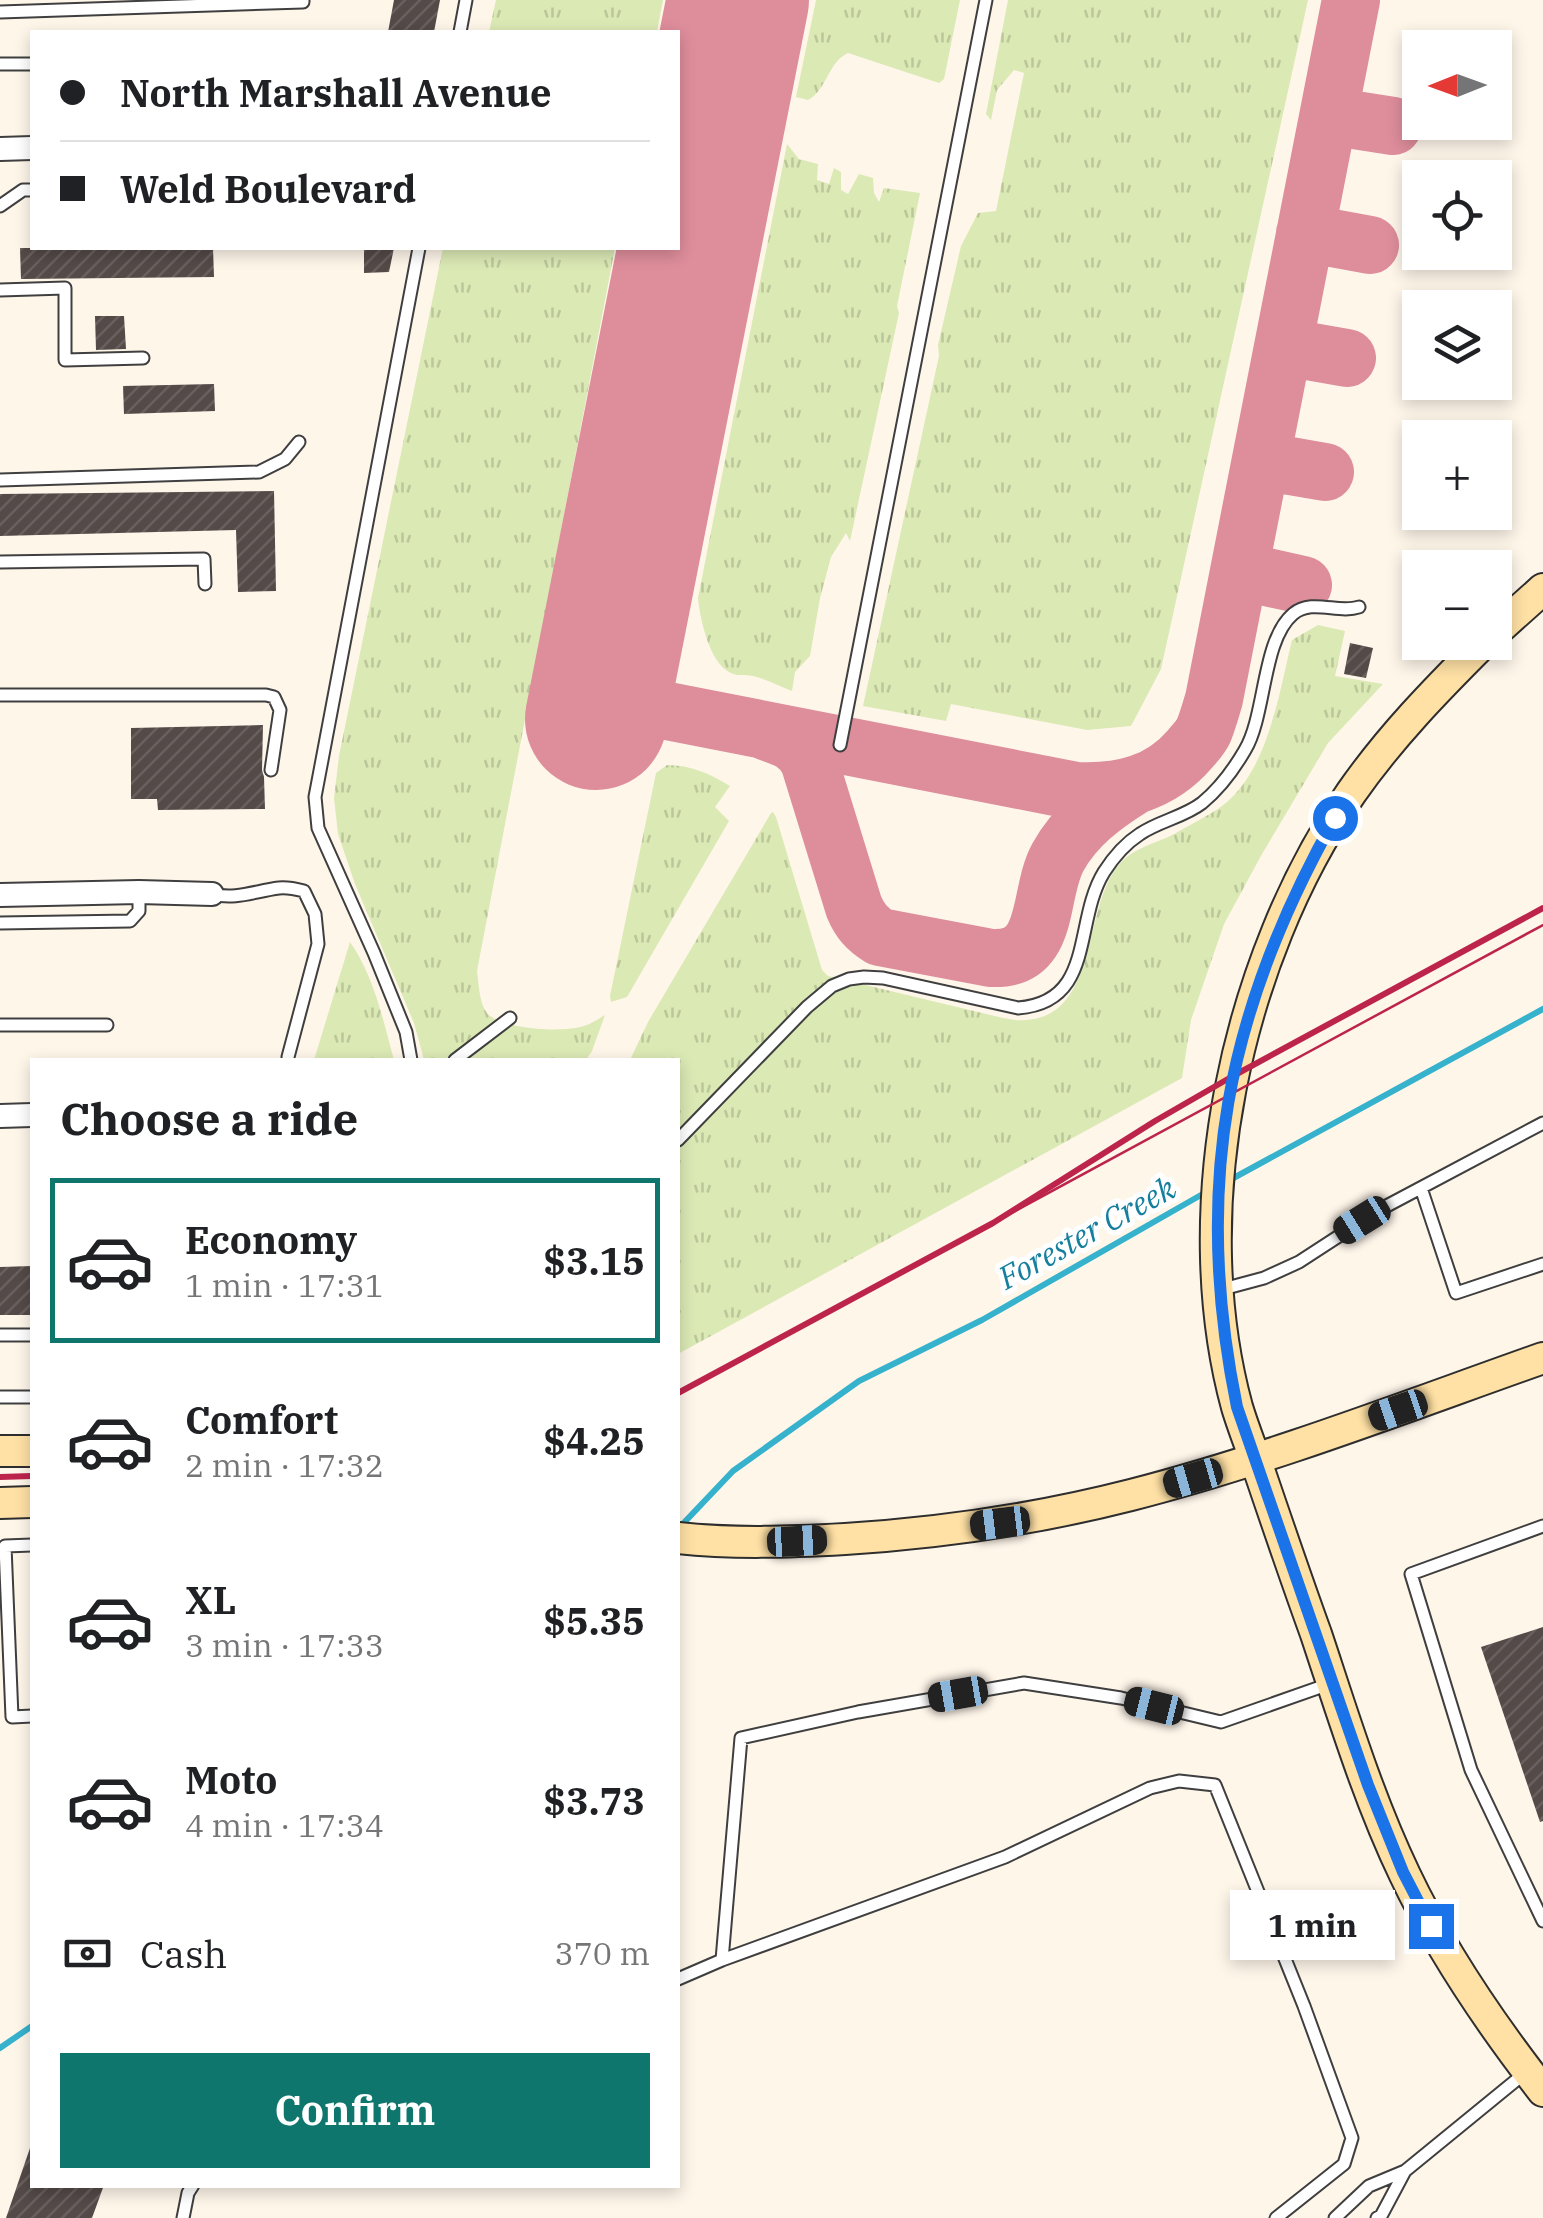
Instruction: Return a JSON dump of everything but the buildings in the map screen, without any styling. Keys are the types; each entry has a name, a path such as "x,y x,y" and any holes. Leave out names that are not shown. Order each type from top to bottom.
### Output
{"main road":[{"path":"1512,617 1543,589"},
{"path":"1466,660 1411,715 1349,796 1318,847 1278,930 1239,1046 1226,1114 1220,1159 1219,1290 1237,1407 1374,1800 1403,1872 1456,1970 1535,2081"},
{"path":"680,1538 722,1542 899,1536 1000,1523 1130,1496 1256,1460 1543,1358"},
{"path":"0,1451 30,1450"},
{"path":"0,1503 30,1502"}],"street":[{"path":"0,149 30,148"},
{"path":"0,895 212,894"},
{"path":"0,1116 30,1115"}],"lane":[{"path":"0,12 303,0"},
{"path":"460,30 466,0"},
{"path":"840,745 986,0"},
{"path":"0,64 30,64"},
{"path":"0,206 23,190 30,190"},
{"path":"411,1058 400,1016 318,828 316,797 419,250"},
{"path":"0,290 65,288 65,360 143,358"},
{"path":"0,480 259,472 285,459 299,442"},
{"path":"0,562 204,559 205,584"},
{"path":"680,1138 807,1007 832,986 849,979 883,978 1018,1008 1051,1000 1069,984 1091,903 1102,875 1117,854 1142,832 1201,804 1248,747 1279,633 1292,614 1306,607 1348,610 1359,606"},
{"path":"0,696 266,695 274,698 280,710 271,770"},
{"path":"212,894 224,898 247,896 284,887 304,891 315,914 318,944 288,1057"},
{"path":"0,923 130,921 139,911 139,892"},
{"path":"458,1058 510,1018"},
{"path":"0,1025 107,1025"},
{"path":"1219,1290 1264,1278 1299,1262 1379,1210 1543,1123"},
{"path":"1420,1188 1456,1293 1543,1264"},
{"path":"0,1335 30,1335"},
{"path":"0,1398 30,1397"},
{"path":"1543,1526 1412,1574 1470,1770 1543,1921"},
{"path":"6,1718 5,1546 30,1544"},
{"path":"722,1960 742,1738 858,1712 1024,1683 1121,1698 1221,1722 1332,1684"},
{"path":"680,1978 1005,1857 1150,1788 1178,1781 1215,1785 1304,2006 1352,2138 1344,2164 1276,2218"},
{"path":"1341,2216 1369,2186 1405,2171 1535,2081"},
{"path":"1377,2218 1405,2171"},
{"path":"184,2218 191,2188"}],"green space":[{"path":"496,0 663,0 657,30 489,30"},
{"path":"816,0 960,0 944,79 939,83 848,53 836,63 814,95 808,100 796,97"},
{"path":"1008,0 1308,0 1161,669 1131,726 1087,730 951,704 946,721 863,706 961,246 978,213 996,211 1024,73 1014,70 997,90 991,120 986,114"},
{"path":"787,144 799,159 818,164 817,180 829,184 834,168 841,172 841,190 848,194 859,174 873,178 879,202 884,188 920,193 897,306 899,313 850,541 846,533 831,557 810,656 795,672 792,691 758,677 732,674 722,667 707,639 698,598"},
{"path":"443,250 615,250 477,971 484,1007 498,1020 522,1027 563,1029 587,1025 605,1015 587,1058 423,1058 414,1023 338,834 334,798 339,756"},
{"path":"1318,625 1345,631 1335,676 1383,684 1328,743 1224,924 1191,1020 1182,1078 680,1353 680,1058 631,1058 648,1022 771,813 776,817 822,970 828,976 1003,1018 1022,1020 1048,1015 1064,1002 1076,984 1104,892 1119,864 1134,852 1222,806 1251,773 1269,730 1292,640"},
{"path":"667,765 700,771 730,786 715,807 729,821 627,997 611,1002 656,773"},
{"path":"350,942 372,984 393,1058 315,1058"}],"waterway":[{"name":"Forester Creek","path":"1228,1181 1543,1009"},
{"name":"Forester Creek","path":"680,1527 733,1471 859,1381 982,1320 1208,1191"},
{"name":"Forester Creek","path":"0,2048 30,2027"}],"taxiway":[{"path":"601,698 1076,791 1139,784 1178,761 1203,733 1214,699 1351,0"},
{"path":"1329,116 1393,126"},
{"path":"1305,233 1370,245"},
{"path":"1284,347 1347,358"},
{"path":"1261,461 1325,472"},
{"path":"1239,571 1303,585"},
{"path":"765,731 796,745 809,761 861,921 880,937 991,958 1011,956 1024,949 1040,923 1052,872 1065,846 1090,817 1132,787"}],"runway":[{"path":"596,719 738,0"}],"tram line":[{"path":"993,1223 1543,925"}],"railway":[{"path":"680,1392 993,1223 1233,1076 1543,908"},
{"path":"0,1477 30,1476"}],"route":[{"path":"1335,818 1278,930 1239,1046 1220,1159 1219,1290 1237,1407 1368,1785 1403,1872 1431,1926"}]}
